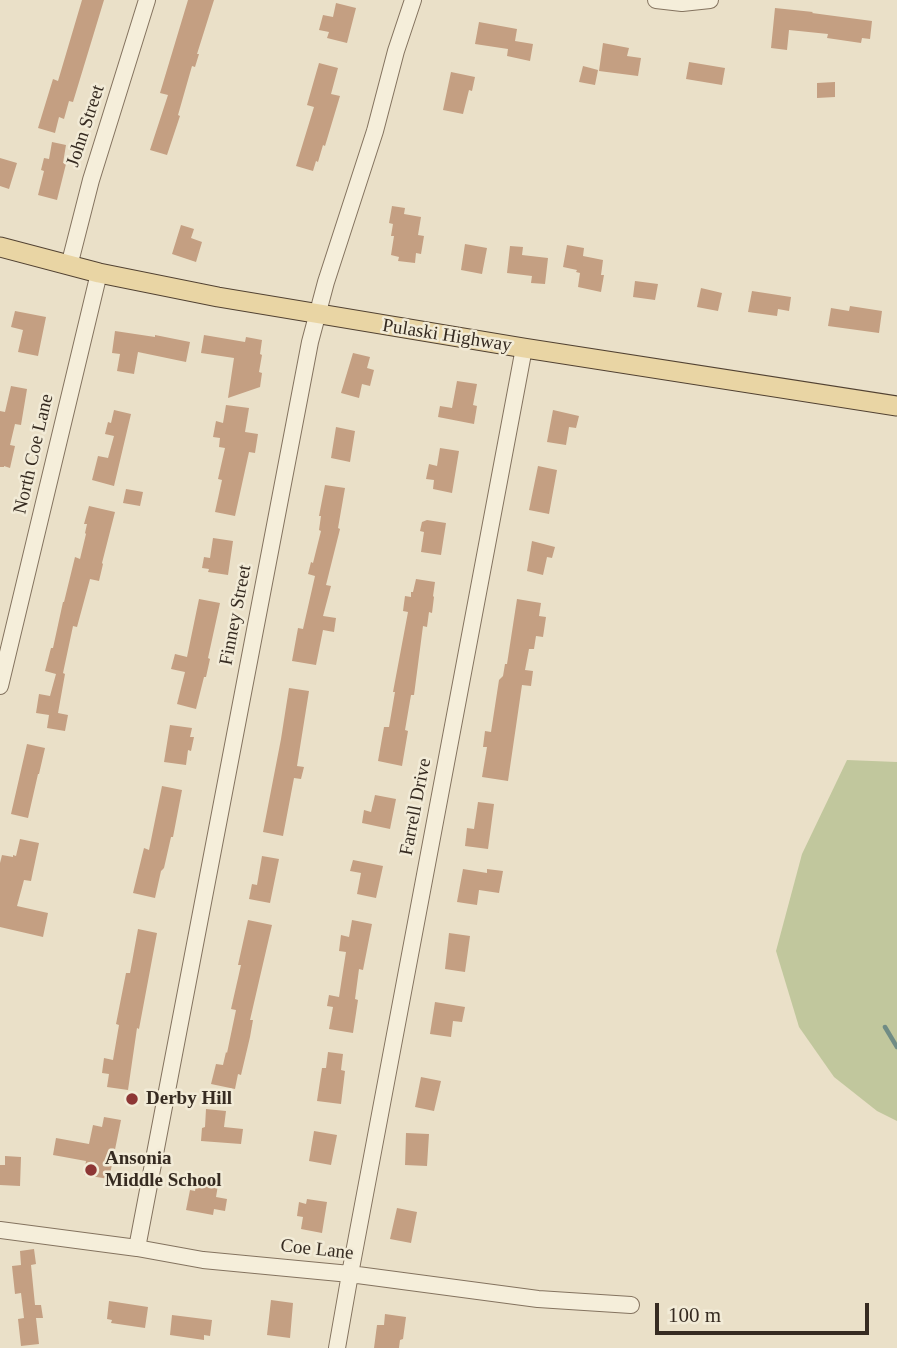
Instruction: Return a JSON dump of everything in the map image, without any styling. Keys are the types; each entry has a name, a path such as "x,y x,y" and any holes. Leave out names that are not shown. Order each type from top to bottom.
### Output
{"main road":[{"name":"Pulaski Highway","path":"0,247 99,273 218,297 897,406"}],"street":[{"name":"John Street","path":"69,266 91,180 147,0"},
{"name":"Finney Street","path":"137,1248 316,314 414,0"},
{"path":"656,0 682,4 710,0"},
{"name":"North Coe Lane","path":"0,686 99,273"},
{"name":"Farrell Drive","path":"337,1348 524,348"},
{"name":"Coe Lane","path":"0,1230 137,1248 203,1260 350,1274 538,1299 631,1305"}],"green space":[{"path":"847,760 897,762 897,1121 877,1111 834,1077 799,1027 776,951 802,854"}],"building":[{"path":"82,0 104,0 73,102 69,101 64,119 59,117 55,133 38,128 53,79 58,81"},
{"path":"188,0 214,0 167,155 150,150 168,95 160,93"},
{"path":"336,3 356,8 347,43 327,38 329,32 319,30 323,15 333,17"},
{"path":"775,8 872,21 870,39 862,38 861,43 827,38 828,34 789,30 787,50 771,48"},
{"path":"479,22 517,29 515,41 533,44 530,61 507,56 508,49 475,44"},
{"path":"603,43 629,48 627,56 641,58 638,76 599,71"},
{"path":"689,62 725,68 722,85 686,79"},
{"path":"319,63 338,68 331,94 340,96 325,146 323,145 313,171 296,166 314,107 307,105"},
{"path":"583,66 598,70 595,85 579,82"},
{"path":"451,72 475,77 463,114 443,110"},
{"path":"835,82 835,97 817,98 817,83"},
{"path":"52,142 66,145 63,163 66,164 57,200 38,195 44,158 49,159"},
{"path":"0,158 17,163 9,189 0,186"},
{"path":"392,206 405,208 404,214 421,217 418,235 424,236 421,254 416,253 415,263 398,261 399,257 391,255 394,236 391,236 393,224 389,223"},
{"path":"181,225 194,229 191,238 202,242 196,262 172,254"},
{"path":"465,244 487,248 482,274 461,270"},
{"path":"567,245 584,248 583,256 603,260 601,292 578,287 580,273 563,267"},
{"path":"510,246 523,247 522,255 548,258 545,284 531,283 532,276 507,273"},
{"path":"635,281 658,284 655,300 633,297"},
{"path":"701,288 722,293 718,311 697,307"},
{"path":"752,291 791,297 789,311 778,309 777,316 748,312"},
{"path":"850,306 882,311 879,333 828,326 831,308 849,311"},
{"path":"15,311 46,317 38,356 18,352 23,330 11,327"},
{"path":"115,331 190,342 186,362 138,352 134,374 117,371 120,354 112,353"},
{"path":"204,335 245,342 246,337 262,340 260,387 228,398 234,358 201,353"},
{"path":"353,353 370,357 367,368 374,370 370,386 362,384 359,398 341,393"},
{"path":"457,381 477,384 473,405 477,406 474,424 438,417 440,406 452,408"},
{"path":"11,386 27,389 21,425 15,424 10,445 15,446 10,468 0,467 0,411 5,412"},
{"path":"226,405 249,408 245,432 258,434 255,453 249,452 235,516 215,512 222,480 218,479 225,448 219,447 220,438 213,437 216,421 223,423"},
{"path":"114,410 131,414 114,486 92,480 98,456 108,458 114,436 105,434"},
{"path":"553,410 579,416 576,428 569,427 566,445 547,442"},
{"path":"336,427 355,431 350,462 331,458"},
{"path":"440,448 459,451 452,493 433,489 434,480 426,479 429,464 437,466"},
{"path":"538,466 557,470 549,514 529,510"},
{"path":"325,485 345,488 338,528 340,529 326,585 331,586 323,616 336,618 334,632 323,630 316,665 292,661 298,628 303,629 315,576 308,574 321,531 319,516"},
{"path":"126,489 143,492 140,506 123,503"},
{"path":"89,506 115,512 99,581 90,579 77,627 73,626 58,713 68,715 65,731 47,728 49,715 36,713 39,694 50,696 56,674 45,671 75,557 80,559"},
{"path":"427,520 446,523 441,555 421,552 424,532 420,531 422,522"},
{"path":"213,538 233,541 228,575 208,572 209,569 202,568 204,557 210,558"},
{"path":"532,541 555,547 552,558 547,557 543,575 527,571"},
{"path":"416,579 435,582 434,597 427,627 423,626 414,695 411,695 405,730 408,731 402,766 378,761 384,727 389,727 395,692 408,612 403,611 405,596 411,597"},
{"path":"199,599 220,603 206,677 196,709 177,704 185,672 171,669 175,654 187,657"},
{"path":"517,599 541,603 539,616 546,617 543,637 536,636 534,649 529,649 525,670 533,671 531,686 522,685 508,781 482,777 487,747 483,747 485,731 491,732 499,680 507,664"},
{"path":"289,688 309,691 297,766 304,767 301,779 294,778 283,836 263,832"},
{"path":"170,725 192,728 190,737 194,737 191,751 188,750 186,765 164,762"},
{"path":"27,744 45,748 28,818 11,814"},
{"path":"162,786 182,790 173,837 155,898 133,893 144,848 149,850"},
{"path":"375,795 396,799 390,829 362,823 364,810 371,812"},
{"path":"478,802 494,804 488,849 465,846 467,828 474,829"},
{"path":"20,839 39,843 31,881 24,880 17,906 48,913 43,937 0,927 0,863 2,855 16,856"},
{"path":"262,856 279,859 270,903 249,899 252,884 257,885"},
{"path":"353,860 383,866 376,898 357,894 361,873 350,871"},
{"path":"463,869 487,873 487,869 503,871 499,893 479,890 477,905 457,902"},
{"path":"248,920 272,925 250,1020 253,1020 250,1037 235,1089 211,1084 216,1064 223,1065 227,1053 236,1010 231,1009"},
{"path":"352,920 372,924 363,970 359,969 353,1033 329,1029 333,1007 327,1006 329,995 339,997 346,952 339,951 341,935 349,937"},
{"path":"138,929 157,933 139,1029 137,1028 128,1090 107,1087 109,1074 102,1073 104,1058 113,1060 119,1025 116,1024 126,973 130,973"},
{"path":"449,933 470,936 465,972 445,969"},
{"path":"435,1002 465,1007 462,1022 453,1021 451,1037 430,1034"},
{"path":"328,1052 343,1054 341,1070 345,1071 341,1104 317,1101 322,1068 326,1068"},
{"path":"421,1077 441,1081 434,1111 415,1107"},
{"path":"206,1109 226,1111 224,1127 243,1129 241,1144 201,1141"},
{"path":"104,1117 121,1120 109,1179 84,1175 86,1161 53,1155 56,1138 89,1144 93,1125 102,1127"},
{"path":"314,1131 337,1135 331,1165 309,1161"},
{"path":"406,1133 429,1134 427,1166 405,1165"},
{"path":"5,1156 21,1157 20,1186 0,1185 0,1165 5,1165"},
{"path":"198,1175 219,1179 216,1197 227,1199 225,1211 214,1209 213,1215 186,1210 190,1190 195,1191"},
{"path":"307,1199 327,1202 322,1233 301,1229 303,1217 297,1216 299,1202 306,1204"},
{"path":"397,1208 417,1212 411,1243 390,1239"},
{"path":"34,1249 36,1264 31,1265 35,1305 41,1305 43,1318 36,1318 39,1344 21,1346 18,1319 24,1318 21,1293 15,1294 12,1266 21,1265 20,1251"},
{"path":"271,1300 293,1303 290,1338 267,1335"},
{"path":"109,1301 148,1307 145,1328 111,1323 112,1320 107,1319"},
{"path":"385,1314 406,1317 399,1348 374,1348 377,1325 384,1325"},
{"path":"172,1315 212,1320 210,1336 204,1335 204,1340 170,1335"}],"waterway":[{"path":"885,1027 897,1047"}],"place":[{"name":"Derby Hill","path":"132,1099"},
{"name":"Ansonia Middle School","path":"91,1170"}]}
